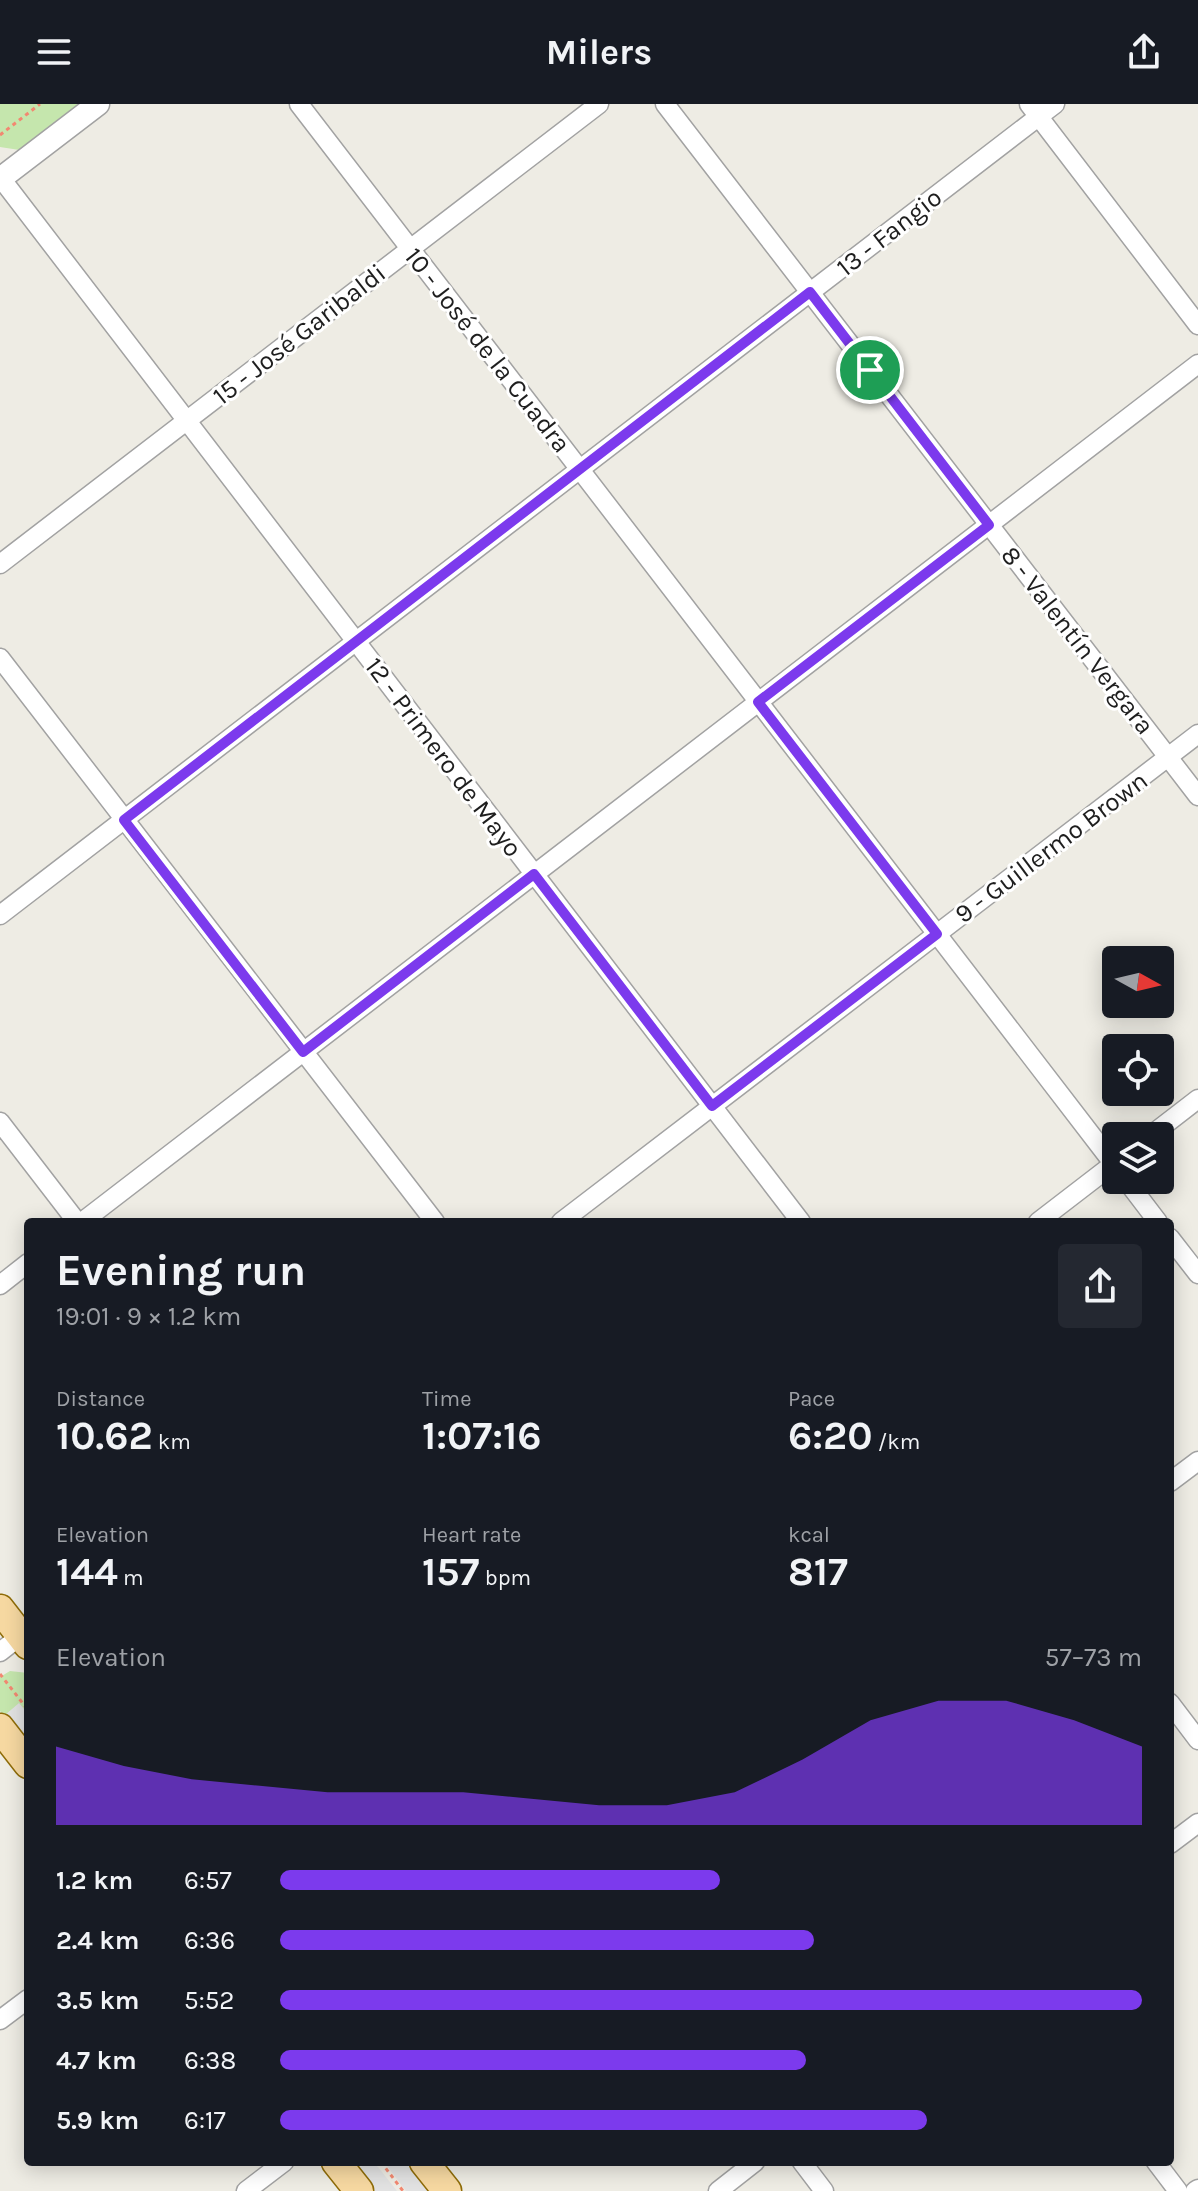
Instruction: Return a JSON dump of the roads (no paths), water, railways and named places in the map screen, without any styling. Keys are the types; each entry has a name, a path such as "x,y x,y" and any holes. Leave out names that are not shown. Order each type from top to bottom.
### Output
{"main road":[{"path":"0,1609 19,1641"},
{"path":"0,1728 24,1759"},
{"path":"339,2166 359,2191"},
{"path":"427,2166 447,2191"}],"street":[{"path":"0,178 98,104"},
{"name":"10 - José de la Cuadra","path":"299,104 1102,1148"},
{"name":"15 - José Garibaldi","path":"0,564 599,104"},
{"name":"8 - Valentín Vergara","path":"665,104 1198,796"},
{"name":"13 - Fangio","path":"0,915 810,292 1034,110 1055,104"},
{"path":"1034,110 1198,325"},
{"path":"0,159 31,156"},
{"name":"12 - Primero de Mayo","path":"0,178 798,1218"},
{"path":"84,1218 1198,364"},
{"path":"0,658 432,1218"},
{"name":"9 - Guillermo Brown","path":"566,1218 1198,734"},
{"path":"1168,1122 1198,1099"},
{"path":"0,1122 76,1218"},
{"path":"1043,1218 1102,1175"},
{"path":"1137,1194 1155,1218"},
{"path":"1174,1243 1198,1274"},
{"path":"0,1285 24,1266"},
{"path":"1174,1479 1198,1461"},
{"path":"1174,1708 1198,1740"},
{"path":"1174,1841 1198,1823"},
{"path":"0,2020 24,2002"},
{"path":"246,2191 279,2166"},
{"path":"718,2191 750,2166"},
{"path":"805,2166 824,2191"},
{"path":"1159,2166 1178,2191"}]}
